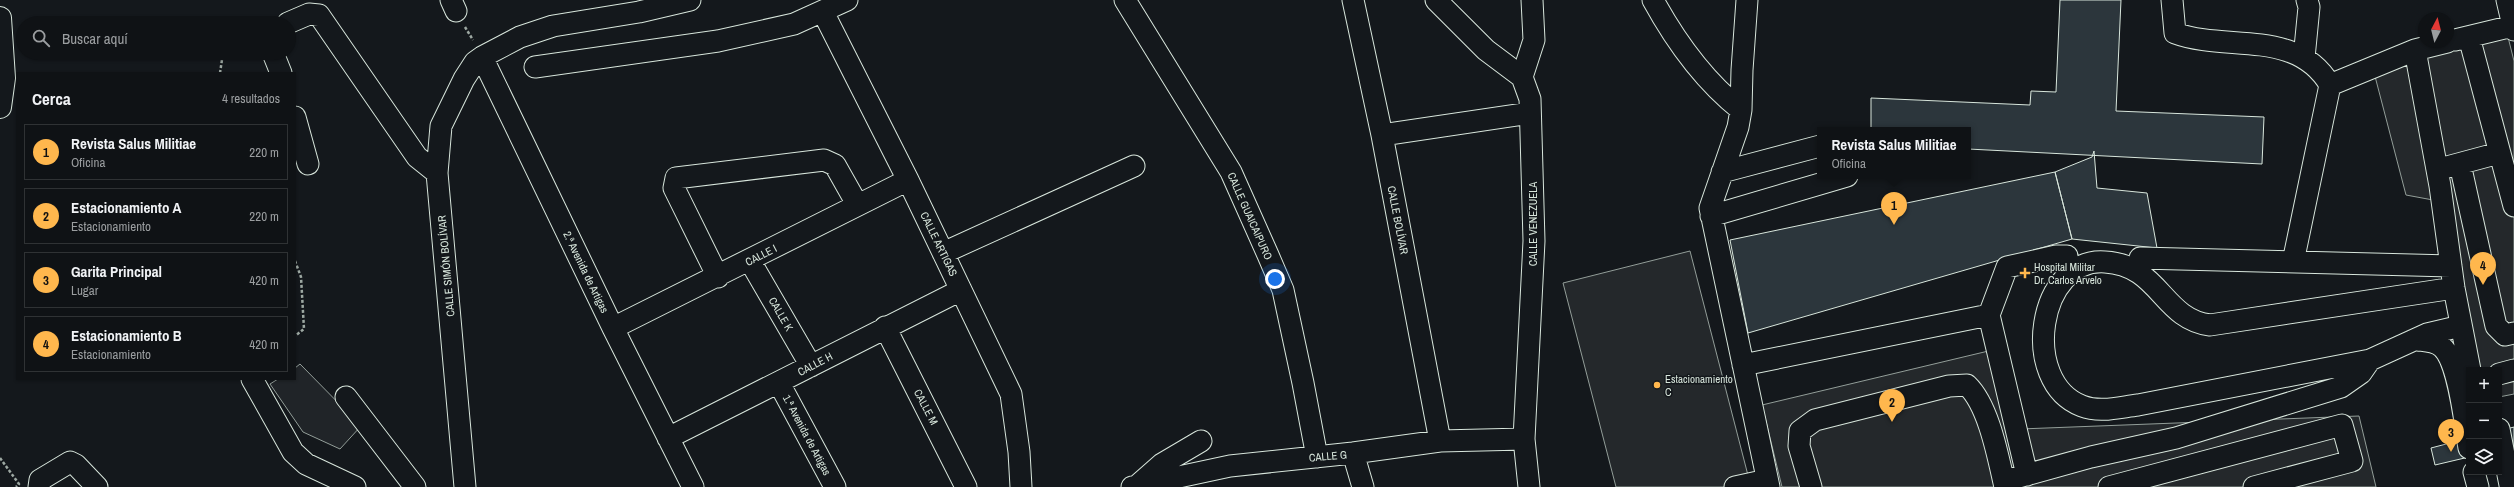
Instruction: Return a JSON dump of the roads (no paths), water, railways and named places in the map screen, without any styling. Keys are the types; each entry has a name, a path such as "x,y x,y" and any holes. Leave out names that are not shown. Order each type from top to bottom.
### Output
{"main road":[{"path":"0,18 4,78 0,107"}],"street":[{"path":"482,57 520,37 553,26 639,12 690,0"},
{"path":"535,67 718,41 794,24 847,0"},
{"name":"CALLE GUAICAIPURO","path":"1125,0 1231,172 1283,290 1304,383 1317,457"},
{"name":"CALLE BOLÍVAR","path":"1353,0 1382,135 1440,441"},
{"path":"1436,0 1486,50 1522,77 1534,40 1532,0"},
{"path":"1653,0 1672,35 1697,68 1719,93 1741,110"},
{"path":"1736,487 1768,483 1710,208 1712,196 1738,127 1741,110 1747,0"},
{"path":"2172,0 2175,33 2277,47 2304,58 2322,71 2330,85 2293,262"},
{"path":"2304,58 2309,8 2307,0"},
{"path":"2454,41 2514,28 2507,0"},
{"name":"CALLE ARTIGAS","path":"823,12 908,180 1011,394 1019,452 1021,487"},
{"path":"296,20 309,14 319,15 417,157 437,173"},
{"path":"2469,37 2514,206"},
{"path":"2330,85 2423,48"},
{"path":"2415,50 2437,170 2461,326 2466,378"},
{"name":"CALLE SIMÓN BOLÍVAR","path":"465,487 437,173 441,126 464,79 475,62 482,57"},
{"name":"2.ª Avenida de Artigas","path":"482,57 613,328 693,487"},
{"path":"276,60 281,72"},
{"name":"CALLE VENEZUELA","path":"1522,77 1530,99 1534,241 1524,439 1529,487"},
{"path":"1382,135 1530,113"},
{"path":"296,120 308,164"},
{"path":"1722,172 1817,147"},
{"path":"2437,170 2499,153"},
{"path":"718,276 673,183 676,178 681,176 824,160 835,165 857,204"},
{"path":"2460,164 2496,326 2505,335 2514,333"},
{"path":"943,253 1134,166"},
{"path":"1711,216 1838,179"},
{"name":"CALLE I","path":"613,328 750,261 857,204 908,180"},
{"path":"2027,475 1989,315 2007,267 2056,256 2067,256"},
{"path":"2140,258 2451,266"},
{"name":"CALLE K","path":"750,261 811,366"},
{"path":"2454,288 2210,325 2196,323 2184,317 2146,277 2136,270 2122,264 2092,262 2078,267 2067,277 2055,295 2045,315 2042,338 2045,360 2051,376 2061,392 2077,404 2100,410 2138,405 2370,360 2418,340 2428,334 2461,326"},
{"name":"CALLE H","path":"668,438 779,383 885,327 961,290"},
{"path":"1743,365 1989,315"},
{"name":"CALLE M","path":"885,327 966,487"},
{"path":"2418,340 2431,341 2441,346 2466,378"},
{"path":"1811,487 1799,446 1800,431 1815,420 1950,386 1967,385 1976,394 1989,428 2005,484 2027,475 2091,457 2176,438 2341,387 2361,373 2370,360"},
{"path":"253,380 293,452 306,464 355,487"},
{"name":"1.ª Avenida de Artigas","path":"779,383 835,487"},
{"path":"346,397 415,487"},
{"path":"2467,403 2469,439"},
{"path":"2109,487 2342,425 2352,461 2254,487"},
{"path":"2176,438 2187,466"},
{"name":"CALLE G","path":"1134,487 1230,466 1353,454 1440,441 1524,439"},
{"path":"2501,439 2511,485"},
{"path":"1134,487 1162,464 1200,441"},
{"path":"1353,454 1363,487"},
{"path":"29,485 70,462 76,465 97,487"},
{"path":"2475,475 2478,487"}],"place":[{"name":"Revista Salus Militiae","path":"1894,225"},
{"name":"Hospital Militar Dr. Carlos Arvelo","path":"2025,273"},
{"name":"Estacionamiento B","path":"2483,285"},
{"name":"Estacionamiento C","path":"1657,385"},
{"name":"Estacionamiento A","path":"1892,422"},
{"name":"Garita Principal","path":"2451,452"}]}
